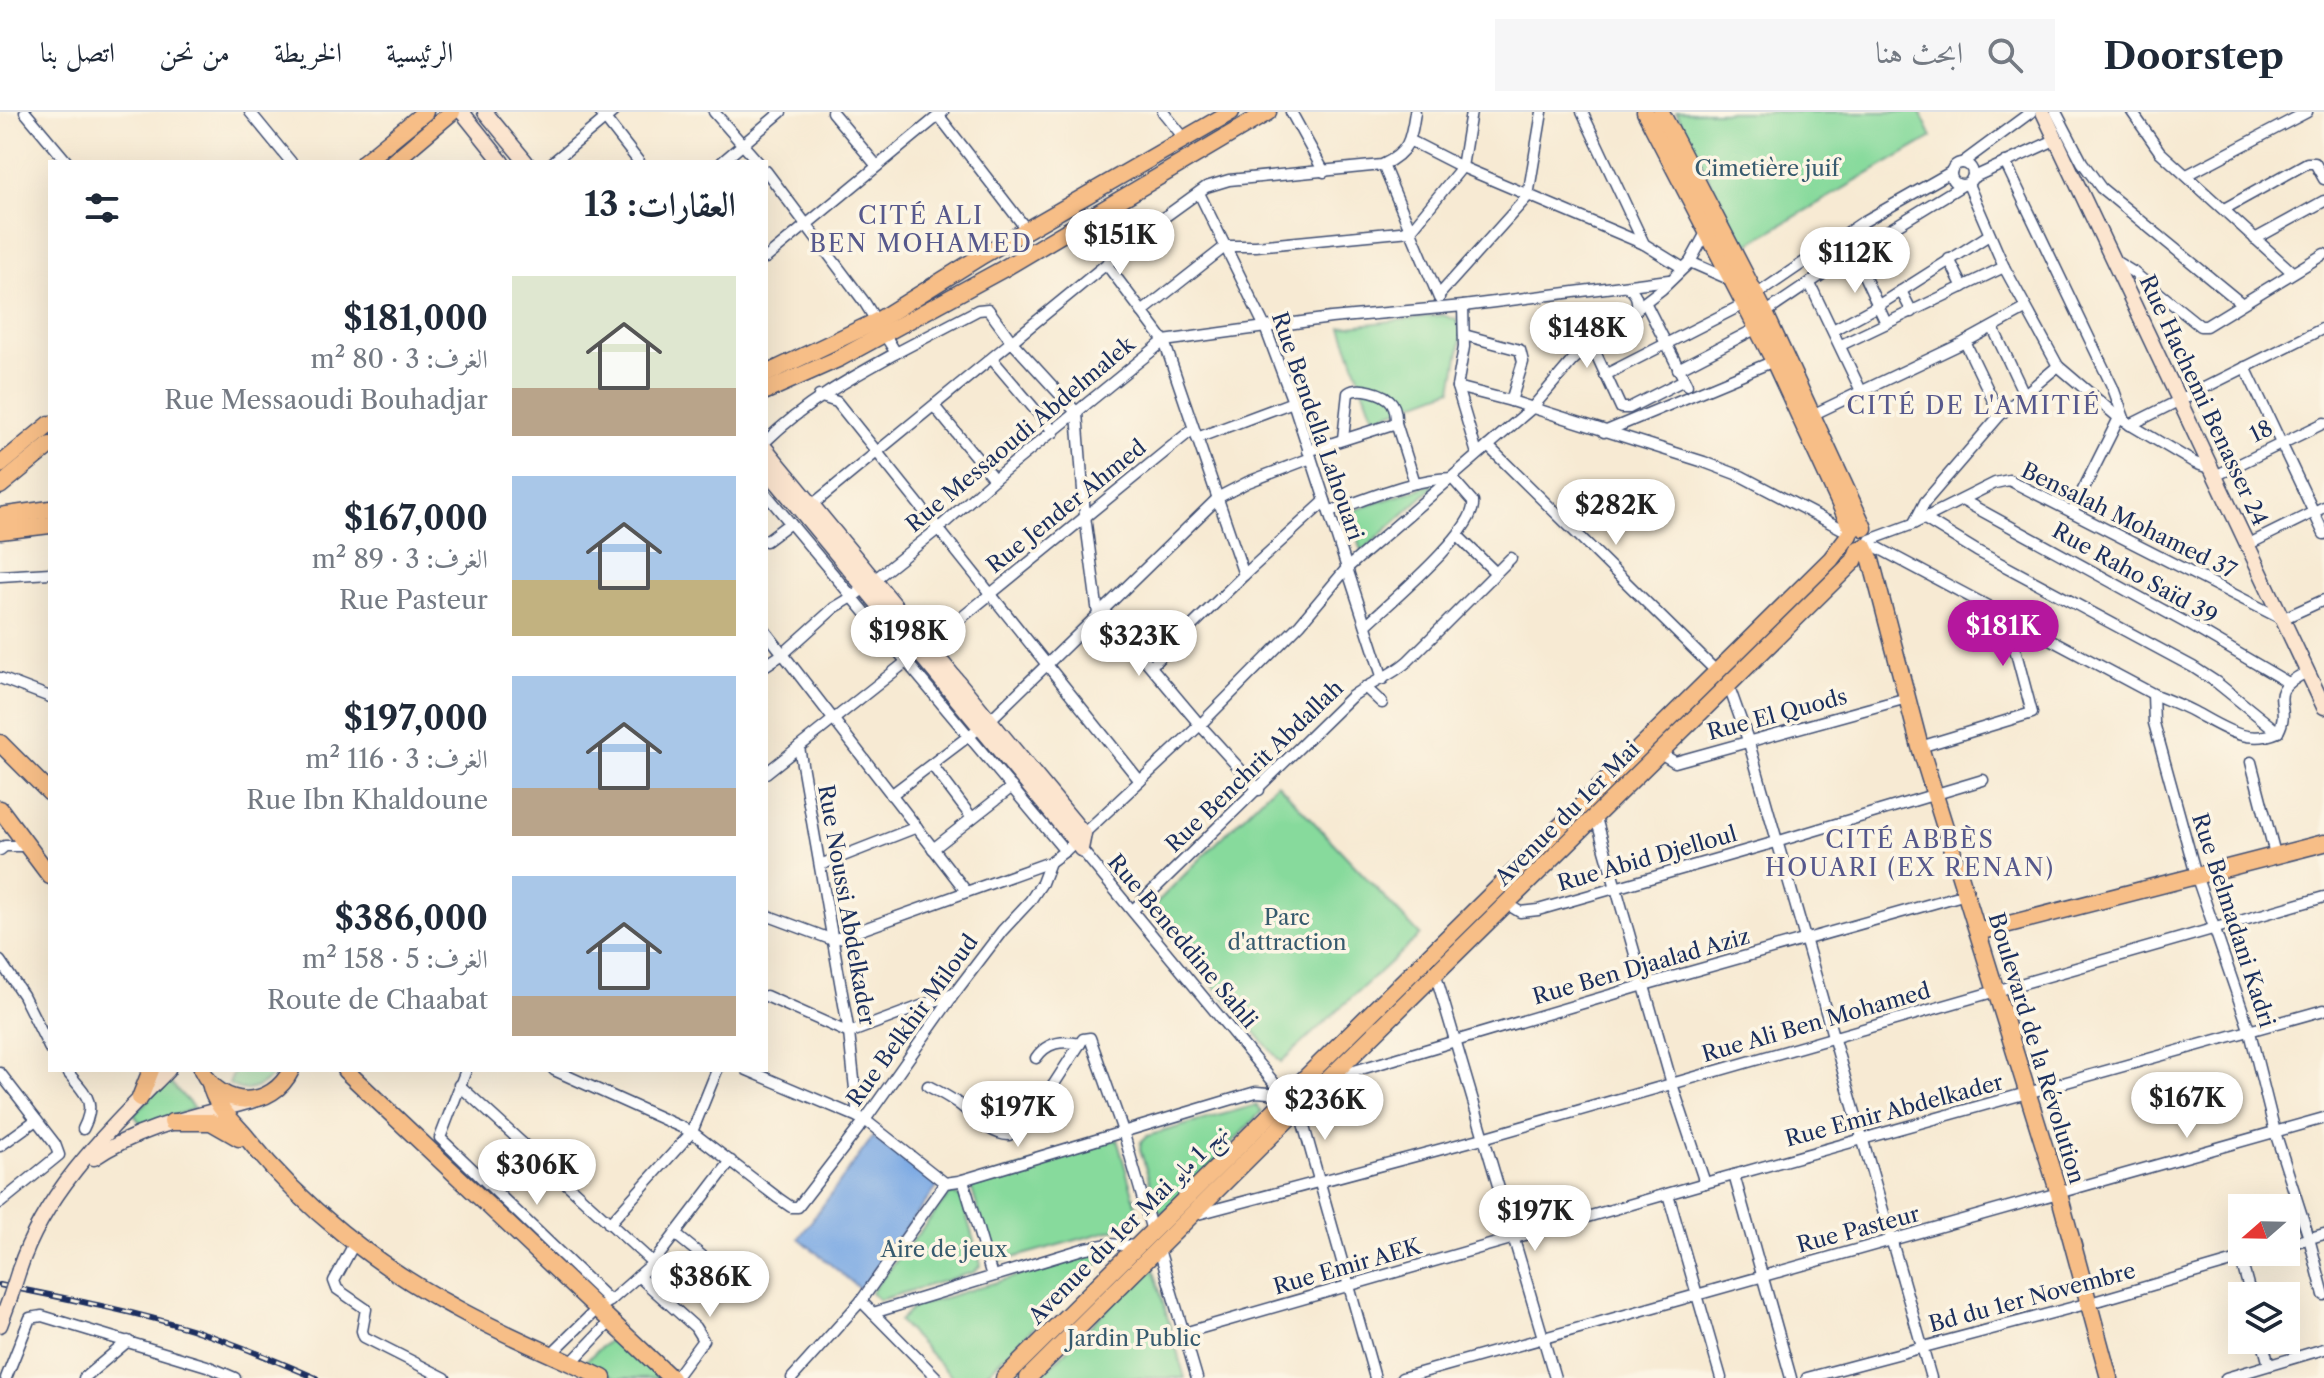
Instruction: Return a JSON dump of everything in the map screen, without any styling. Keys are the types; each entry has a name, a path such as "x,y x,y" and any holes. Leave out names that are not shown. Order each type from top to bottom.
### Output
{"main road":[{"path":"366,160 425,112"},
{"path":"395,160 452,112"},
{"path":"768,390 816,369 1027,230 1231,112"},
{"path":"768,373 880,327 1003,269 1268,112"},
{"path":"1645,112 1731,280 1750,299"},
{"path":"1661,112 1750,299 1814,414 1860,536"},
{"path":"1761,320 1774,361 1860,536"},
{"path":"0,465 48,426"},
{"path":"0,486 48,447"},
{"path":"0,516 48,509"},
{"path":"0,531 48,525"},
{"name":"Avenue du 1er Mai","path":"1291,1102 1328,1079 1596,818 1660,753 1722,678 1831,559 1860,536"},
{"name":"Boulevard de la Révolution","path":"1860,536 1871,560 1920,747 2092,1302 2109,1378"},
{"name":"Avenue du 1er Mai","path":"1291,1102 1494,891 1647,740 1722,678"},
{"path":"1647,740 1660,753"},
{"path":"0,743 48,791"},
{"path":"0,809 48,873"},
{"path":"1978,932 2324,843"},
{"path":"1494,891 1507,904"},
{"path":"140,1098 150,1072"},
{"path":"203,1074 229,1097 253,1100 277,1090 290,1072"},
{"path":"347,1072 604,1305 610,1322 673,1378"},
{"path":"203,1074 221,1110 256,1149 290,1186 355,1242 455,1308 603,1378"},
{"name":"Avenue du 1er Mai نهج 1 مايو","path":"1028,1378 1193,1215 1291,1102"},
{"name":"Avenue du 1er Mai نهج 1 مايو","path":"1004,1378 1136,1246 1291,1102"},
{"path":"172,1122 211,1122 256,1149"},
{"path":"1152,1231 1159,1249"}],"street":[{"path":"25,112 65,160"},
{"path":"250,112 289,160"},
{"path":"462,112 500,160"},
{"path":"485,112 524,160"},
{"path":"714,112 756,160"},
{"path":"724,160 781,112"},
{"path":"832,112 877,166"},
{"path":"1163,112 1185,139"},
{"path":"1291,112 1324,172"},
{"path":"812,505 1159,221 1214,183 1383,165 1411,141 1415,112"},
{"path":"1142,312 1226,246 1256,246 1410,231 1462,167 1471,112"},
{"path":"1439,295 1528,196 1542,112"},
{"path":"1582,112 1644,244"},
{"path":"1605,375 1750,299 1863,222 1951,172 1955,165 2031,112"},
{"name":"Rue Hachemi Benasser 24","path":"2043,112 2324,707"},
{"path":"2056,112 2082,162 2101,188 2241,303"},
{"path":"2132,112 2150,140 2292,272"},
{"path":"2187,175 2307,112"},
{"path":"555,160 606,114 638,160"},
{"path":"768,256 941,114 1027,230"},
{"path":"1678,369 1761,320 1789,297 1876,238 2005,162 2057,139"},
{"path":"1411,141 1528,196 1687,265 1731,280"},
{"path":"2005,162 2113,388 2125,422"},
{"path":"1962,163 1971,168 1967,183 2004,267 2058,366 2125,422 2214,473"},
{"path":"2224,209 2307,163 2315,163 2324,179"},
{"path":"1383,165 1439,295 1440,308"},
{"path":"1951,172 1954,183 1967,183"},
{"path":"768,174 896,353"},
{"name":"Rue Bendella Lahouari","path":"1199,193 1265,327 1293,402 1383,679"},
{"path":"2255,239 2324,201"},
{"path":"1863,222 1876,238"},
{"path":"768,916 833,940 1050,862 1076,844 1300,624 1347,568 1532,408 1591,343 1642,307 1687,265 1707,231"},
{"path":"1833,330 1879,305 1989,235"},
{"path":"1854,254 1886,323"},
{"path":"2113,260 2133,272 2200,326 2206,326 2324,254"},
{"path":"1949,259 1963,287"},
{"path":"1107,265 1164,341 1244,575"},
{"path":"1841,345 2004,267"},
{"path":"1777,279 1789,297"},
{"name":"Rue Messaoudi Abdelmalek","path":"768,664 834,608 938,529 994,479 1164,341 1669,280"},
{"path":"1810,284 1861,391"},
{"path":"1627,286 1634,292 1666,345 1692,396"},
{"path":"1901,291 1912,312"},
{"path":"1463,306 1464,335 1457,387 1477,454"},
{"path":"768,439 819,396 978,310 988,309 1012,342 1077,413 1085,516 1101,612 1259,790"},
{"path":"1814,414 1965,342 2025,309"},
{"path":"1993,328 2024,394"},
{"path":"2072,512 2125,422 2180,400 2323,329"},
{"path":"1464,335 1520,350 1523,362 1511,401"},
{"path":"1965,342 2000,415"},
{"path":"1591,343 1618,405 1624,409 1684,380"},
{"path":"992,359 1054,432"},
{"path":"1604,432 1774,361"},
{"path":"1913,524 1925,502 2000,415 2058,366"},
{"path":"2245,367 2281,443 2319,510 2324,534"},
{"path":"1457,387 1511,401 1741,476 2238,736 2260,737 2278,732 2282,725 2280,700 2287,682 2307,672"},
{"path":"1343,439 1348,393 1358,388 1388,399 1396,410 1396,423 1415,483"},
{"path":"819,396 837,402 1140,781"},
{"name":"Rue Jender Ahmed","path":"928,645 1085,516 1195,433 1293,402"},
{"path":"934,406 994,479"},
{"path":"891,795 980,729 1219,497 1343,439 1396,423"},
{"name":"18","path":"2214,473 2324,423"},
{"path":"1488,446 1722,678 1749,743 1931,1378"},
{"path":"768,451 812,505 863,588 928,645 980,729"},
{"path":"768,471 1076,844"},
{"path":"1151,666 1244,575 1327,506 1415,483 1452,478"},
{"path":"1366,625 1458,536 1472,515 1473,502 1452,478"},
{"name":"Bensalah Mohamed 37","path":"1860,536 1913,524 1995,483 2009,480 2282,619"},
{"name":"Rue Beneddine Sahli","path":"768,496 790,523 863,588 906,662 980,729 1012,787 1076,844 1291,1102"},
{"name":"Rue Raho Saïd 39","path":"1962,500 2287,682"},
{"path":"2247,545 2319,510"},
{"path":"1923,518 1977,551 2193,667 2278,732"},
{"path":"768,540 790,523"},
{"path":"1458,536 1496,573"},
{"name":"Rue Benchrit Abdallah","path":"1133,910 1351,697 1408,661 1511,558"},
{"path":"0,576 48,573"},
{"path":"2282,619 2324,600"},
{"path":"1920,747 2032,713 2006,615"},
{"path":"768,635 966,891"},
{"path":"768,771 906,662"},
{"path":"0,678 48,696"},
{"path":"1365,687 1382,703"},
{"name":"Rue Belmadani Kadri","path":"2153,694 2154,723 2196,875 2250,1032 2275,1132 2324,1295"},
{"name":"Rue El Quods","path":"1660,753 1675,762 1907,698"},
{"name":"Rue Noussi Abdelkader","path":"799,747 862,1118"},
{"path":"2251,762 2275,854"},
{"path":"932,765 972,818"},
{"name":"Rue Abid Djelloul","path":"1507,904 1526,912 1983,780"},
{"path":"933,849 1012,787"},
{"path":"1596,818 1672,1084 1705,1183"},
{"path":"12,825 2,848 28,846"},
{"path":"820,865 917,827"},
{"name":"Rue Belkhir Miloud","path":"731,1161 791,1207 798,1207 954,994 1002,931 1030,901 1042,883 1050,862"},
{"name":"Rue Ben Djaalad Aziz","path":"1328,1079 1966,894"},
{"name":"Rue Ali Ben Mohamed","path":"1318,1183 2324,897"},
{"path":"0,961 23,995 48,1045"},
{"path":"1436,976 1555,1378"},
{"path":"768,997 849,1033 954,994"},
{"name":"Rue Emir Abdelkader","path":"1705,1183 2324,1010"},
{"path":"928,1086 955,1101 986,1126 1009,1135 1054,1084 1087,1037 1094,1045 1123,1131 1152,1231"},
{"path":"1036,1058 1041,1050 1057,1042 1080,1044"},
{"path":"68,1072 89,1100 91,1114 83,1129"},
{"path":"0,1325 40,1220 61,1189 166,1072"},
{"path":"465,1072 440,1138 604,1305"},
{"path":"551,1354 653,1263 731,1161 692,1132 558,1072"},
{"path":"609,1224 692,1132 716,1072"},
{"path":"752,1072 862,1118 945,1183"},
{"path":"0,1073 55,1144 59,1155 0,1203"},
{"path":"459,1085 653,1263"},
{"path":"792,1378 861,1301 945,1183 1256,1092 1269,1093 1291,1102 1375,1378"},
{"path":"80,1167 104,1151 172,1122 253,1100"},
{"name":"Rue Pasteur","path":"1402,1378 2324,1118"},
{"path":"0,1146 36,1120"},
{"path":"1734,1175 1791,1378"},
{"path":"963,1180 992,1276"},
{"path":"1193,1215 1318,1183"},
{"name":"Rue Emir AEK","path":"1184,1333 1705,1183"},
{"path":"1668,1194 1721,1378"},
{"path":"675,1234 738,1285"},
{"path":"2300,1241 2324,1234"},
{"path":"355,1242 334,1281 337,1289 366,1309 362,1331 364,1337 445,1378"},
{"path":"873,1313 1086,1248 1109,1244 1136,1246"},
{"path":"1159,1249 1197,1378"},
{"name":"Bd du 1er Novembre","path":"1807,1378 2228,1264"},
{"path":"638,1276 695,1327 703,1340 673,1378"},
{"path":"861,1301 937,1378"},
{"path":"6,1378 30,1318 42,1316 128,1341 235,1378"},
{"path":"571,1363 610,1322"},
{"path":"84,1378 128,1341"},
{"path":"2226,1378 2324,1349"},
{"path":"2266,1354 2269,1365"}],"green space":[{"name":"Cimetière juif","path":"1676,112 1920,112 1932,137 1743,247"},
{"path":"1443,315 1457,320 1462,335 1452,389 1374,418 1341,327"},
{"path":"1439,482 1362,552 1349,512"},
{"name":"Parc d'attraction","path":"1277,783 1420,935 1281,1062 1148,911"},
{"path":"234,1072 275,1072 267,1081 249,1090 229,1084"},
{"path":"167,1079 194,1108 145,1128 134,1115"},
{"path":"1256,1105 1262,1111 1167,1212 1159,1212 1140,1149 1141,1142 1147,1136"},
{"path":"1117,1139 1141,1222 994,1263 970,1183"},
{"name":"Aire de jeux","path":"951,1193 961,1197 981,1265 974,1272 879,1300 871,1292"},
{"path":"1100,1251 1105,1257 982,1378 953,1378 899,1321 914,1307"},
{"name":"Jardin Public","path":"1152,1264 1185,1378 1039,1378"},
{"path":"615,1335 662,1378 617,1378 583,1363"}],"water":[{"path":"873,1137 938,1186 860,1289 799,1238"}],"railway":[{"path":"0,1285 120,1310 191,1329 316,1378"}],"district":[{"name":"CITÉ ALI BEN MOHAMED","path":"921,230"},
{"name":"CITÉ DE L'AMITIÉ","path":"1974,406"},
{"name":"CITÉ ABBÈS HOUARI (EX RENAN)","path":"1910,854"}]}
